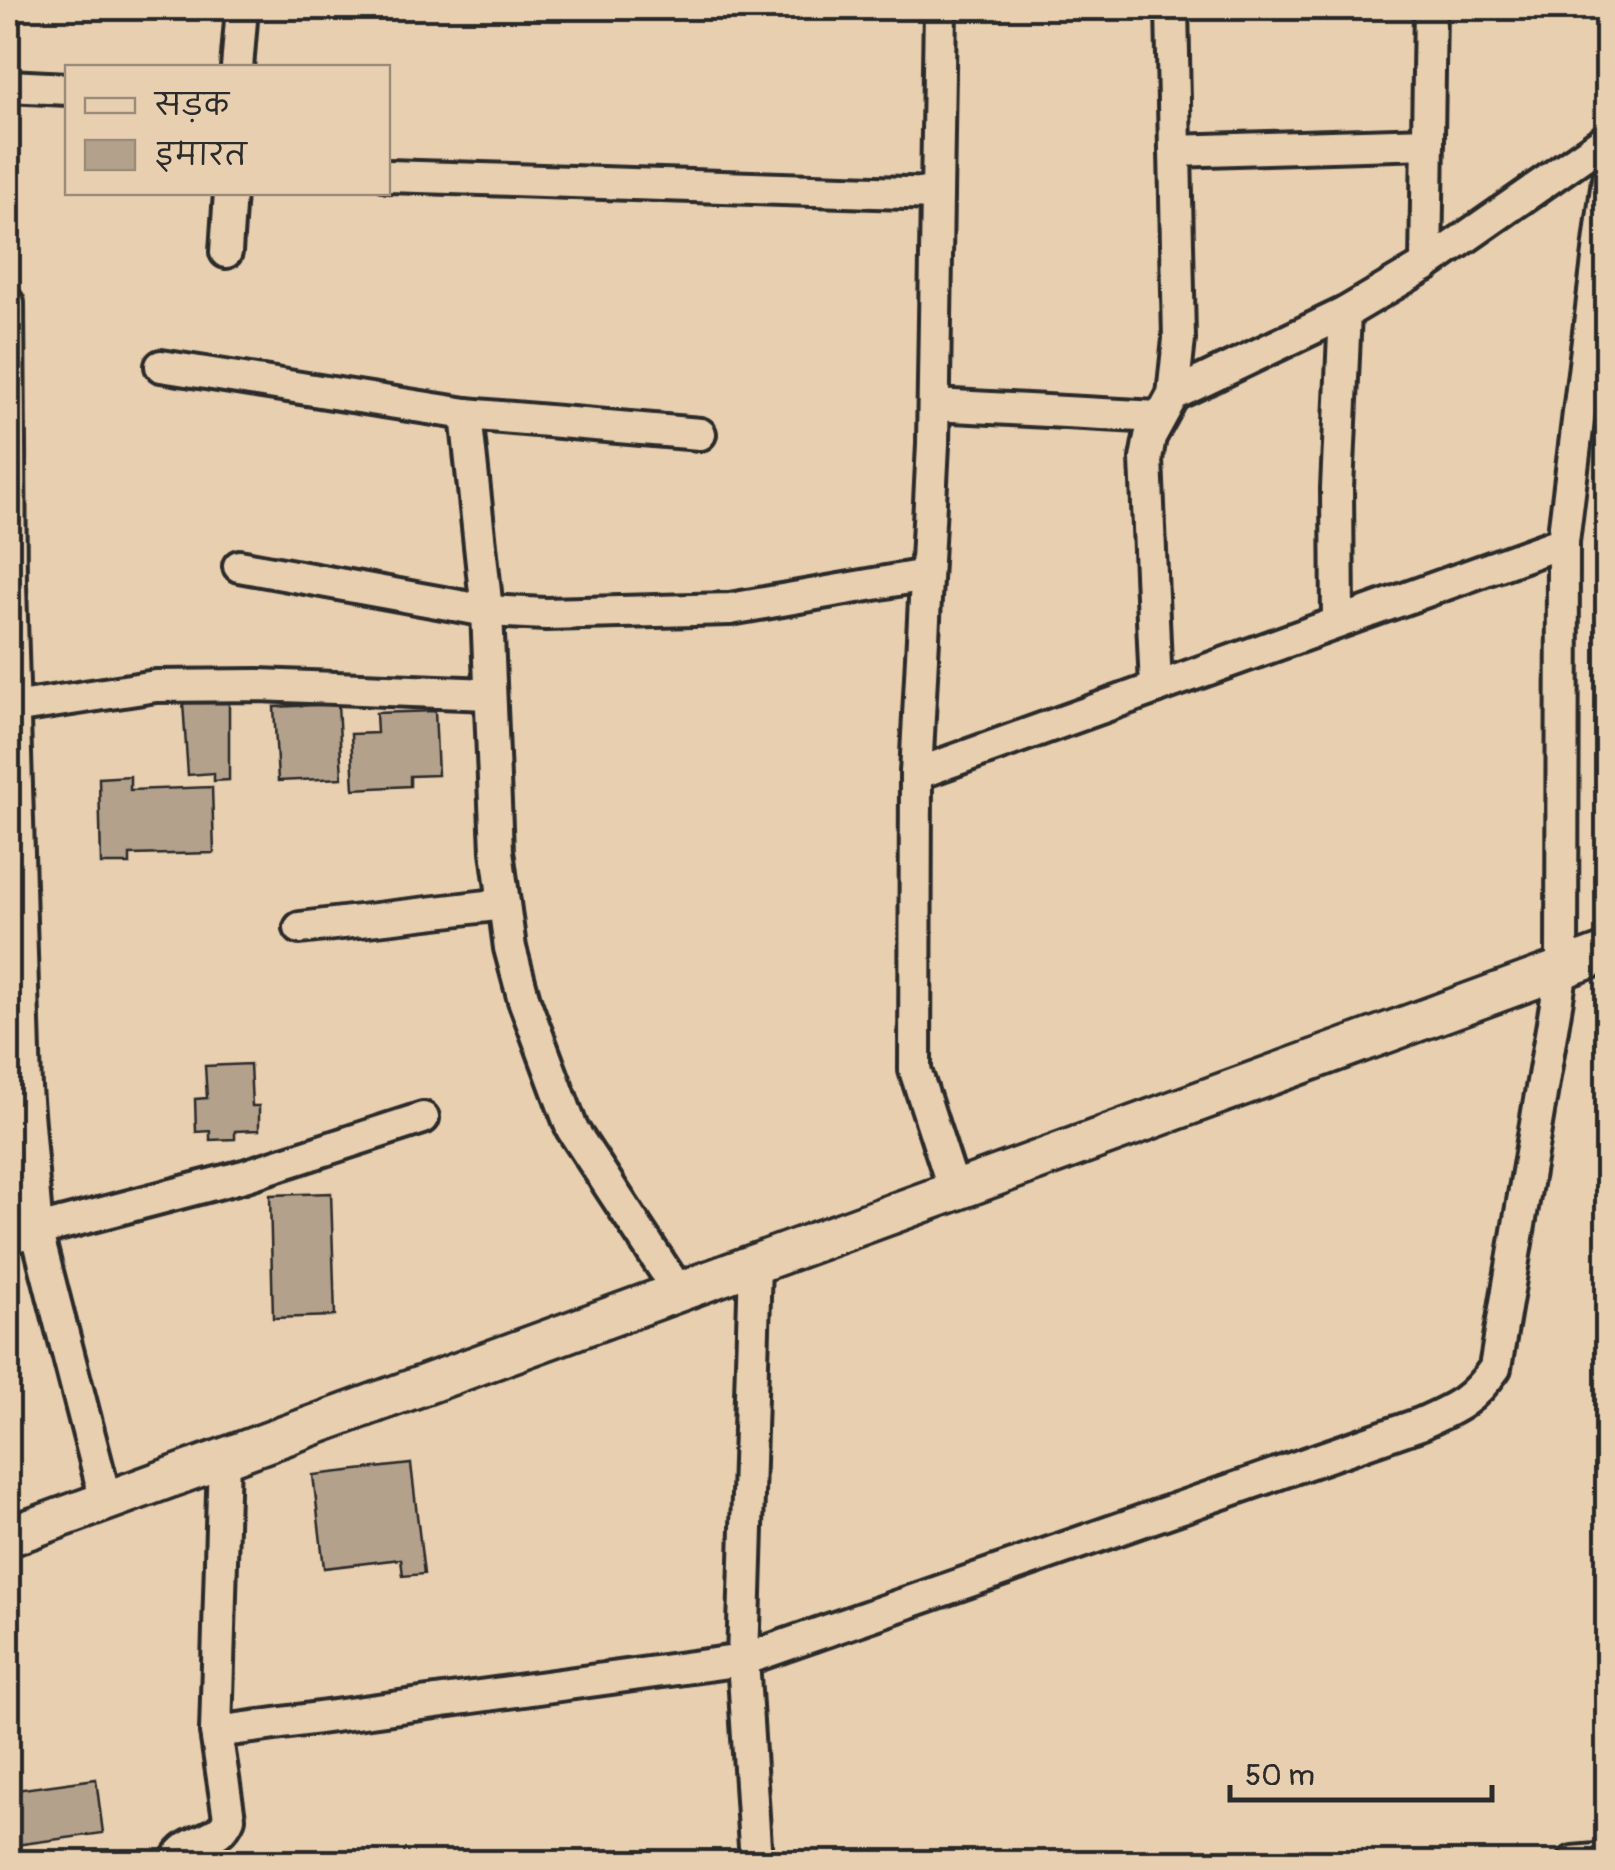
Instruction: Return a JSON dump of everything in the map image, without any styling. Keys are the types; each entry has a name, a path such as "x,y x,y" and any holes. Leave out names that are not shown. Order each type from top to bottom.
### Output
{"street":[{"path":"238,65 242,8"},
{"path":"940,8 934,405 916,774 914,1070 954,1190"},
{"path":"1156,688 1146,458 1150,437 1165,406 1179,339 1172,8"},
{"path":"1426,265 1430,8"},
{"path":"8,86 65,90"},
{"path":"934,405 1165,406 1345,313 1426,265 1608,138"},
{"path":"1175,151 1428,143"},
{"path":"390,176 937,194"},
{"path":"216,1732 743,1660 1420,1424 1460,1406 1479,1390 1494,1368 1562,969 1563,542 1608,178"},
{"path":"226,252 230,195"},
{"path":"8,303 25,1088 22,1236 106,1501"},
{"path":"1338,621 1337,488 1345,313"},
{"path":"160,366 466,414 700,434"},
{"path":"466,414 487,611 497,852 510,948 524,1000 572,1129 679,1292"},
{"path":"916,774 1563,542"},
{"path":"239,566 487,611 632,614 730,609 926,574"},
{"path":"14,708 156,686 258,685 490,694"},
{"path":"300,928 504,904"},
{"path":"8,1537 1608,952"},
{"path":"22,1236 244,1176 422,1118"},
{"path":"756,1264 743,1660 756,1862"},
{"path":"175,1862 183,1848 220,1832 229,1818 216,1732 224,1458"},
{"path":"1573,1862 1608,1859"}],"building":[{"path":"183,703 229,703 229,780 214,781 214,773 188,775"},
{"path":"338,704 342,778 278,781 274,707"},
{"path":"435,711 438,775 410,776 410,786 354,789 351,734 377,733 376,713"},
{"path":"130,776 130,790 212,787 214,853 130,855 130,864 101,864 99,778"},
{"path":"250,1064 252,1106 259,1106 259,1130 235,1131 235,1139 210,1140 210,1131 196,1132 195,1099 207,1098 205,1066"},
{"path":"331,1193 335,1316 273,1318 270,1195"},
{"path":"411,1464 424,1574 403,1576 401,1559 324,1568 313,1475"},
{"path":"96,1779 103,1833 8,1846 8,1791"}]}
